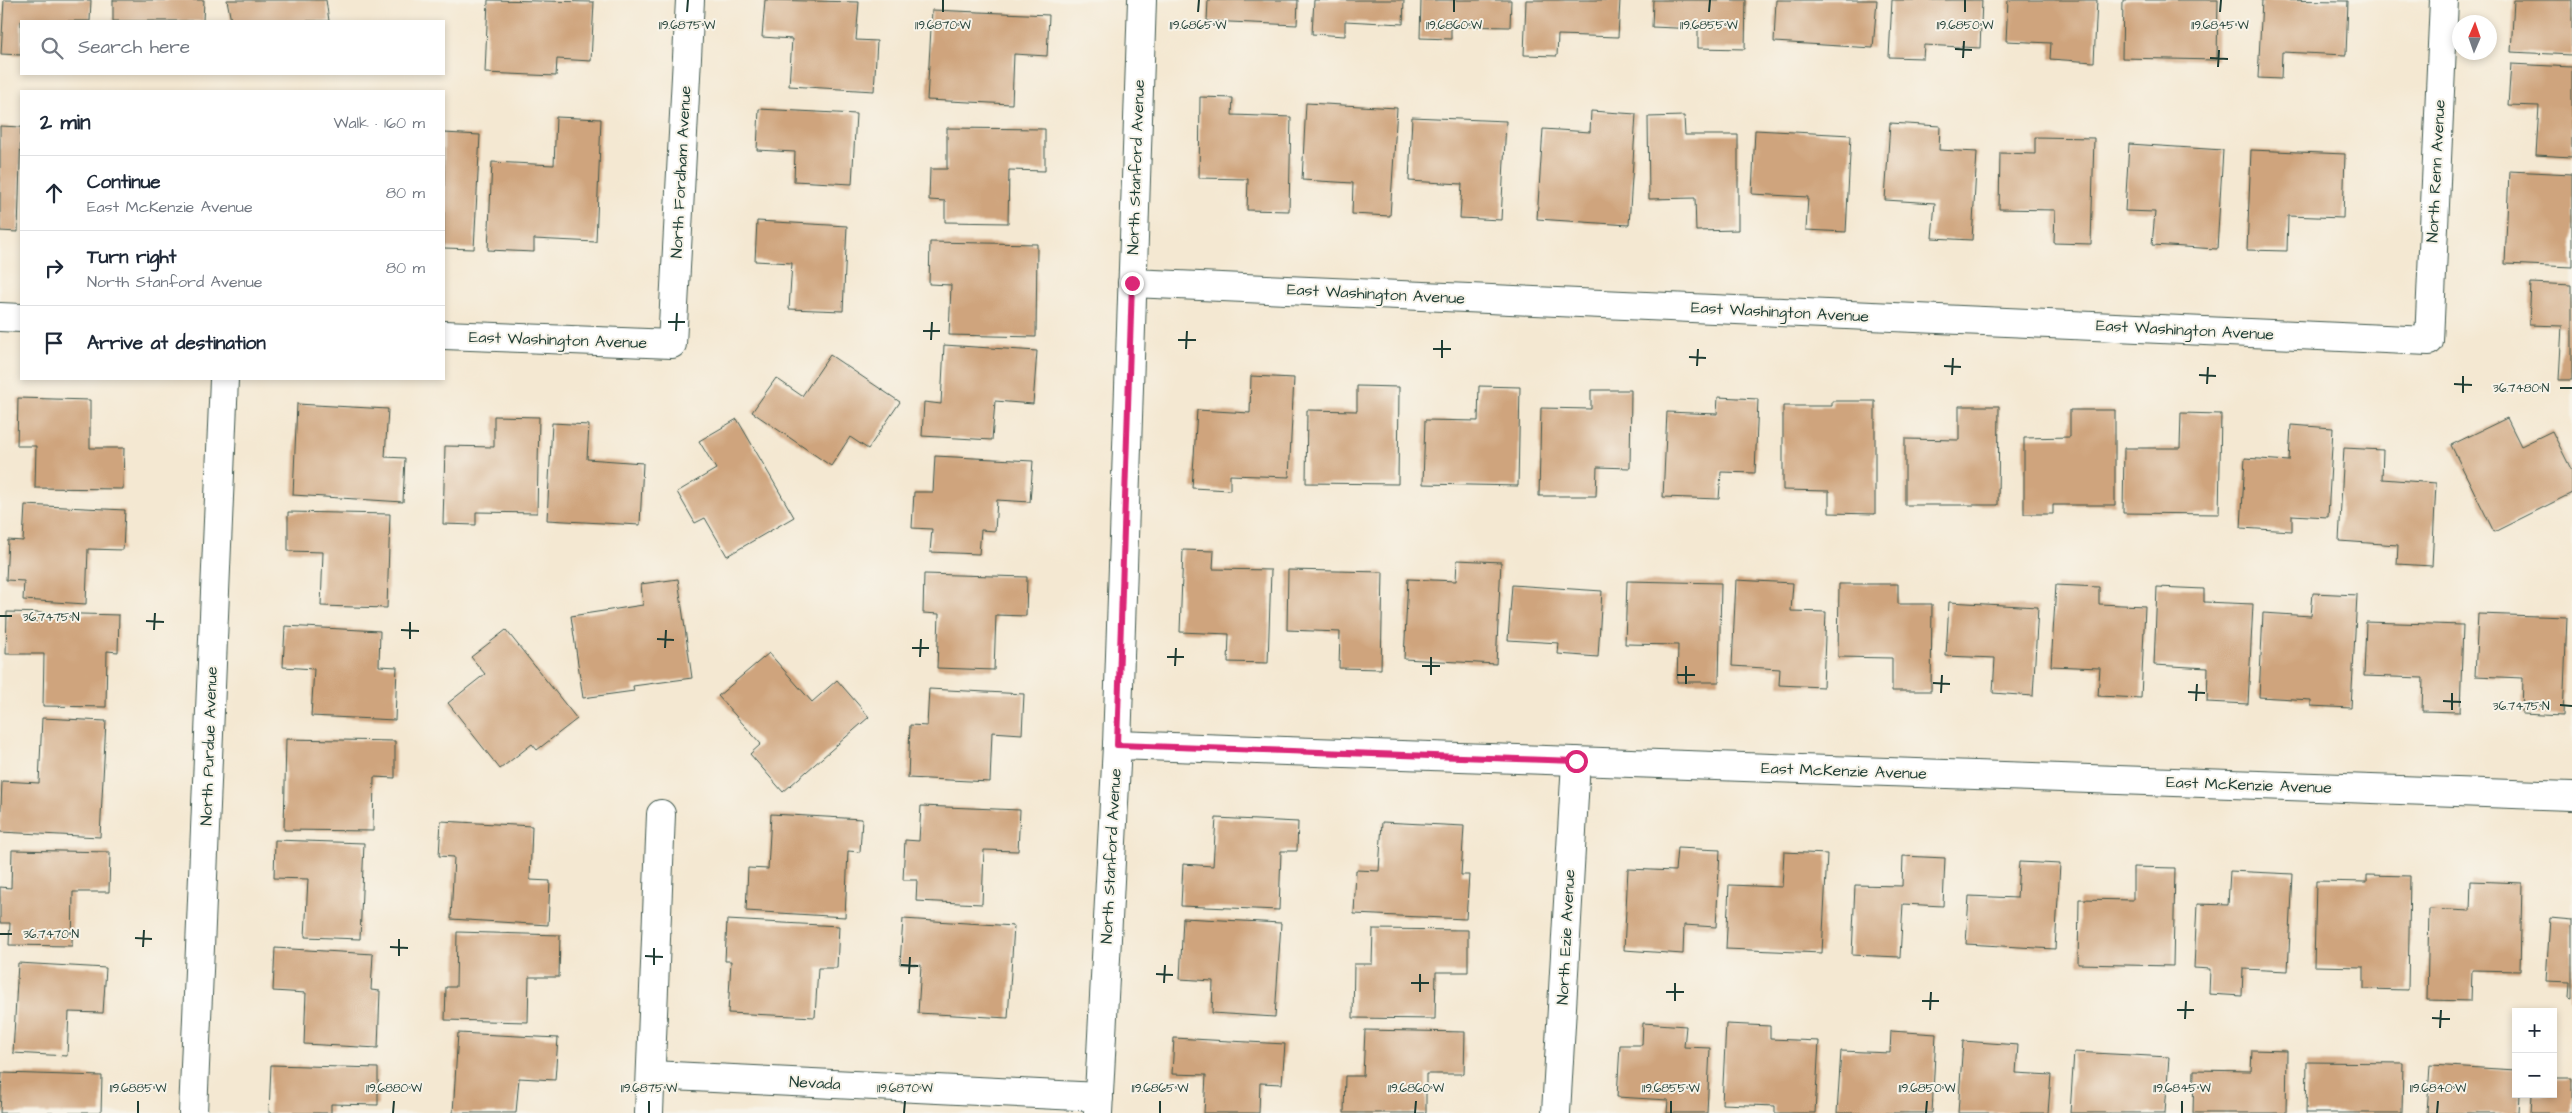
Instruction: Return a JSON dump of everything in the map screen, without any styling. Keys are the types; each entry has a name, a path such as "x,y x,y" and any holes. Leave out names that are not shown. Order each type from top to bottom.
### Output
{"street":[{"name":"North Fordham Avenue","path":"672,344 690,0"},
{"name":"North Stanford Avenue","path":"1099,1105 1117,745 1142,0"},
{"name":"North Renn Avenue","path":"2429,341 2444,0"},
{"name":"East Washington Avenue","path":"1132,283 2429,341"},
{"path":"0,317 20,318"},
{"name":"East Washington Avenue","path":"445,335 672,344"},
{"name":"North Purdue Avenue","path":"193,1113 224,380"},
{"name":"East McKenzie Avenue","path":"1117,745 2572,796"},
{"name":"North Ezie Avenue","path":"1556,1113 1576,761"},
{"path":"648,1113 661,814"},
{"name":"Nevada","path":"650,1075 1099,1105"}],"building":[{"path":"4,0 91,0 90,20 20,20 20,55 1,54"},
{"path":"113,0 204,0 203,20 113,20"},
{"path":"227,0 326,0 329,20 231,20"},
{"path":"488,0 594,2 591,61 557,59 556,76 485,73"},
{"path":"765,0 859,2 856,40 877,41 874,91 789,86 792,39 762,37"},
{"path":"1208,0 1298,0 1297,25 1207,21"},
{"path":"1314,0 1404,0 1403,24 1345,21 1345,36 1312,34"},
{"path":"1421,0 1511,0 1510,27 1451,26 1451,39 1420,38"},
{"path":"1526,0 1620,0 1618,37 1558,35 1557,56 1524,55"},
{"path":"1653,0 1746,0 1745,49 1698,48 1698,29 1652,27"},
{"path":"1776,0 1877,0 1873,48 1774,42"},
{"path":"1892,0 1982,0 1980,48 1924,45 1923,58 1889,57"},
{"path":"2008,0 2097,0 2094,62 2050,59 2051,43 2006,41"},
{"path":"2123,0 2218,0 2217,60 2122,58"},
{"path":"2262,0 2348,1 2346,55 2282,52 2281,79 2258,78"},
{"path":"2514,0 2572,0 2572,55 2511,52"},
{"path":"932,10 1049,15 1047,56 1014,54 1012,104 927,100"},
{"path":"2511,64 2572,67 2572,157 2536,155 2539,106 2508,105"},
{"path":"1200,97 1233,98 1232,115 1291,117 1289,211 1247,210 1248,179 1199,178"},
{"path":"1306,103 1397,108 1390,216 1352,214 1353,183 1302,180"},
{"path":"759,109 856,114 852,184 794,181 795,152 757,150"},
{"path":"1591,111 1636,114 1629,225 1537,219 1543,129 1590,132"},
{"path":"1684,116 1685,135 1738,135 1738,230 1696,231 1695,198 1649,199 1648,117"},
{"path":"556,117 601,119 596,242 534,239 534,252 488,250 492,162 554,165"},
{"path":"1412,117 1506,121 1501,220 1460,218 1462,184 1409,181"},
{"path":"1890,123 1940,126 1939,150 1977,152 1972,240 1932,238 1935,203 1885,200"},
{"path":"0,126 20,127 18,232 0,231"},
{"path":"947,128 1045,129 1045,171 1009,170 1008,223 945,222 945,201 929,200 930,169 947,169"},
{"path":"1755,130 1851,135 1846,232 1806,230 1808,197 1752,194"},
{"path":"445,133 480,135 474,249 445,248"},
{"path":"2035,137 2094,138 2091,244 2054,243 2055,210 1999,209 2000,153 2035,154"},
{"path":"2129,144 2223,150 2217,249 2152,245 2155,212 2125,211"},
{"path":"2251,150 2345,154 2343,218 2288,216 2287,251 2247,250"},
{"path":"2509,171 2572,174 2572,267 2505,264"},
{"path":"757,221 847,226 843,311 789,309 792,263 755,261"},
{"path":"930,242 1037,244 1036,337 949,335 951,285 929,284"},
{"path":"2531,283 2572,285 2572,380 2559,380 2562,326 2529,325"},
{"path":"944,345 1037,351 1033,404 995,401 992,440 922,436 924,402 941,404"},
{"path":"830,355 900,402 868,449 850,437 831,466 752,412 776,378 802,396"},
{"path":"1251,376 1294,378 1289,477 1230,475 1230,490 1192,488 1197,410 1250,413"},
{"path":"1357,386 1399,387 1398,484 1306,483 1307,410 1357,411"},
{"path":"1479,386 1520,387 1518,486 1423,484 1425,420 1478,421"},
{"path":"1591,390 1631,390 1630,468 1597,467 1596,496 1539,496 1541,408 1591,409"},
{"path":"1718,397 1758,399 1755,473 1721,472 1719,499 1663,497 1667,412 1717,414"},
{"path":"18,398 90,400 90,448 124,448 123,489 35,488 36,446 17,446"},
{"path":"1832,401 1875,401 1875,514 1829,513 1829,491 1783,490 1783,406 1832,406"},
{"path":"297,404 388,409 385,457 405,458 403,502 293,495"},
{"path":"1959,406 1999,406 1998,505 1905,505 1905,439 1959,440"},
{"path":"2070,410 2115,410 2115,505 2053,505 2053,514 2024,514 2024,438 2070,437"},
{"path":"2181,413 2221,414 2219,514 2123,513 2124,448 2180,448"},
{"path":"494,416 539,417 537,513 476,512 476,525 443,524 445,446 494,447"},
{"path":"2507,418 2521,446 2552,431 2572,471 2572,493 2494,532 2451,445"},
{"path":"737,419 794,517 727,556 705,518 695,523 677,492 716,469 699,441"},
{"path":"552,423 589,425 587,459 643,463 640,525 547,520"},
{"path":"2291,425 2333,428 2328,517 2292,515 2292,531 2241,528 2245,458 2289,461"},
{"path":"2344,448 2383,450 2382,479 2436,483 2432,566 2397,564 2398,545 2339,541"},
{"path":"935,456 1033,461 1030,502 997,500 995,531 981,530 979,554 930,552 932,529 912,528 914,492 933,492"},
{"path":"25,505 125,510 123,550 88,549 86,604 23,600 24,581 6,580 8,540 23,541"},
{"path":"288,512 390,514 387,608 321,606 323,552 288,551"},
{"path":"1183,550 1214,551 1213,569 1271,570 1268,663 1228,662 1229,634 1180,632"},
{"path":"1457,560 1501,562 1496,664 1404,659 1408,579 1456,581"},
{"path":"1288,570 1383,572 1381,669 1339,668 1340,632 1287,630"},
{"path":"924,574 1027,577 1026,616 996,615 994,670 937,668 939,614 923,613"},
{"path":"678,579 692,678 633,686 634,691 583,698 571,616 643,605 641,584"},
{"path":"1736,580 1793,583 1791,611 1826,612 1823,687 1779,685 1780,669 1732,666"},
{"path":"1627,581 1721,583 1719,682 1677,682 1678,645 1625,644"},
{"path":"1839,584 1898,584 1898,604 1932,604 1931,691 1892,691 1892,658 1838,657"},
{"path":"1512,585 1602,591 1598,657 1558,654 1559,643 1508,640"},
{"path":"2056,585 2099,587 2099,604 2145,606 2141,698 2098,696 2100,668 2051,666"},
{"path":"2157,587 2204,589 2204,602 2253,604 2248,704 2207,702 2208,668 2154,665"},
{"path":"2313,593 2357,595 2351,708 2311,706 2311,700 2259,697 2263,613 2311,616"},
{"path":"1949,602 2038,607 2033,696 1993,693 1995,658 1946,656"},
{"path":"7,612 119,615 118,652 107,651 106,707 43,706 44,654 6,654"},
{"path":"2478,614 2567,617 2563,716 2522,714 2523,678 2475,676"},
{"path":"2366,622 2463,625 2460,712 2422,711 2423,678 2364,676"},
{"path":"285,626 380,631 379,666 397,667 395,720 311,716 314,669 283,667"},
{"path":"506,630 577,719 537,750 532,744 500,769 448,703 485,674 471,657"},
{"path":"769,653 812,702 837,680 869,717 783,792 750,754 761,744 718,696"},
{"path":"929,689 1024,694 1022,734 992,732 990,782 908,778 910,725 927,726"},
{"path":"42,718 106,721 100,837 0,832 2,781 39,783"},
{"path":"286,739 395,741 395,778 374,777 373,831 284,830"},
{"path":"921,806 1020,810 1018,851 984,850 982,904 916,901 917,880 903,880 905,840 919,841"},
{"path":"771,814 862,819 860,852 848,851 845,917 746,911 748,868 768,869"},
{"path":"1216,818 1298,822 1297,851 1281,851 1279,910 1181,906 1183,864 1213,866"},
{"path":"441,821 532,826 530,880 550,881 548,925 451,919 454,857 439,856"},
{"path":"1382,822 1464,826 1461,875 1469,875 1466,919 1354,914 1356,870 1379,871"},
{"path":"275,840 364,843 360,939 305,937 308,879 274,878"},
{"path":"1677,848 1720,850 1716,927 1684,925 1683,954 1624,950 1628,869 1675,871"},
{"path":"12,850 110,852 109,892 73,892 72,946 9,945 10,923 0,923 0,887 11,888"},
{"path":"1784,852 1827,854 1822,953 1726,949 1729,885 1782,887"},
{"path":"1903,856 1945,858 1943,906 1903,904 1900,957 1852,955 1855,885 1902,886"},
{"path":"2019,862 2060,864 2055,949 1966,944 1969,896 2017,898"},
{"path":"2133,867 2175,868 2173,966 2078,964 2079,899 2133,900"},
{"path":"2230,871 2293,874 2288,971 2243,969 2242,996 2209,994 2210,969 2194,968 2197,904 2228,905"},
{"path":"2367,875 2410,876 2408,990 2364,989 2364,967 2314,966 2316,881 2367,882"},
{"path":"2471,881 2522,883 2520,971 2472,970 2471,1001 2427,1000 2429,909 2470,911"},
{"path":"1183,918 1281,923 1275,1017 1212,1013 1213,981 1180,979"},
{"path":"2550,918 2572,920 2572,999 2569,998 2570,982 2546,981"},
{"path":"903,919 1014,926 1008,1018 918,1013 921,965 900,964"},
{"path":"727,920 839,926 837,968 818,968 815,1017 728,1013 731,961 725,961"},
{"path":"1373,929 1468,930 1468,972 1436,972 1435,1019 1353,1018 1354,964 1372,964"},
{"path":"457,932 560,935 559,977 529,977 528,1022 445,1020 446,987 456,987"},
{"path":"275,948 373,954 371,990 380,991 378,1048 304,1044 306,993 273,991"},
{"path":"18,963 106,968 103,1013 69,1012 67,1056 13,1053"},
{"path":"1643,1023 1686,1026 1684,1047 1710,1048 1707,1113 1667,1113 1668,1100 1617,1097 1620,1045 1642,1045"},
{"path":"1726,1024 1770,1026 1770,1039 1819,1041 1815,1113 1775,1113 1775,1106 1722,1104"},
{"path":"1365,1030 1465,1032 1464,1074 1426,1074 1426,1113 1344,1113 1345,1076 1363,1076"},
{"path":"1891,1031 1936,1034 1932,1113 1837,1113 1841,1051 1890,1053"},
{"path":"458,1033 558,1038 555,1080 519,1078 516,1113 453,1113"},
{"path":"1174,1038 1285,1044 1282,1084 1260,1083 1259,1113 1204,1113 1206,1075 1172,1074"},
{"path":"1963,1041 2018,1045 2016,1073 2051,1075 2048,1113 1958,1113"},
{"path":"2252,1050 2287,1051 2286,1113 2193,1113 2194,1070 2251,1071"},
{"path":"2074,1052 2169,1057 2165,1113 2070,1113"},
{"path":"2307,1062 2403,1063 2402,1113 2306,1113"},
{"path":"271,1065 378,1068 378,1105 331,1104 331,1113 269,1113"},
{"path":"2430,1065 2512,1070 2512,1098 2519,1098 2518,1113 2427,1113"},
{"path":"2,1073 102,1076 101,1113 0,1113"},
{"path":"2557,1078 2572,1078 2572,1113 2531,1113 2532,1098 2557,1098"}],"route":[{"path":"1132,283 1117,745 1576,761"}]}
